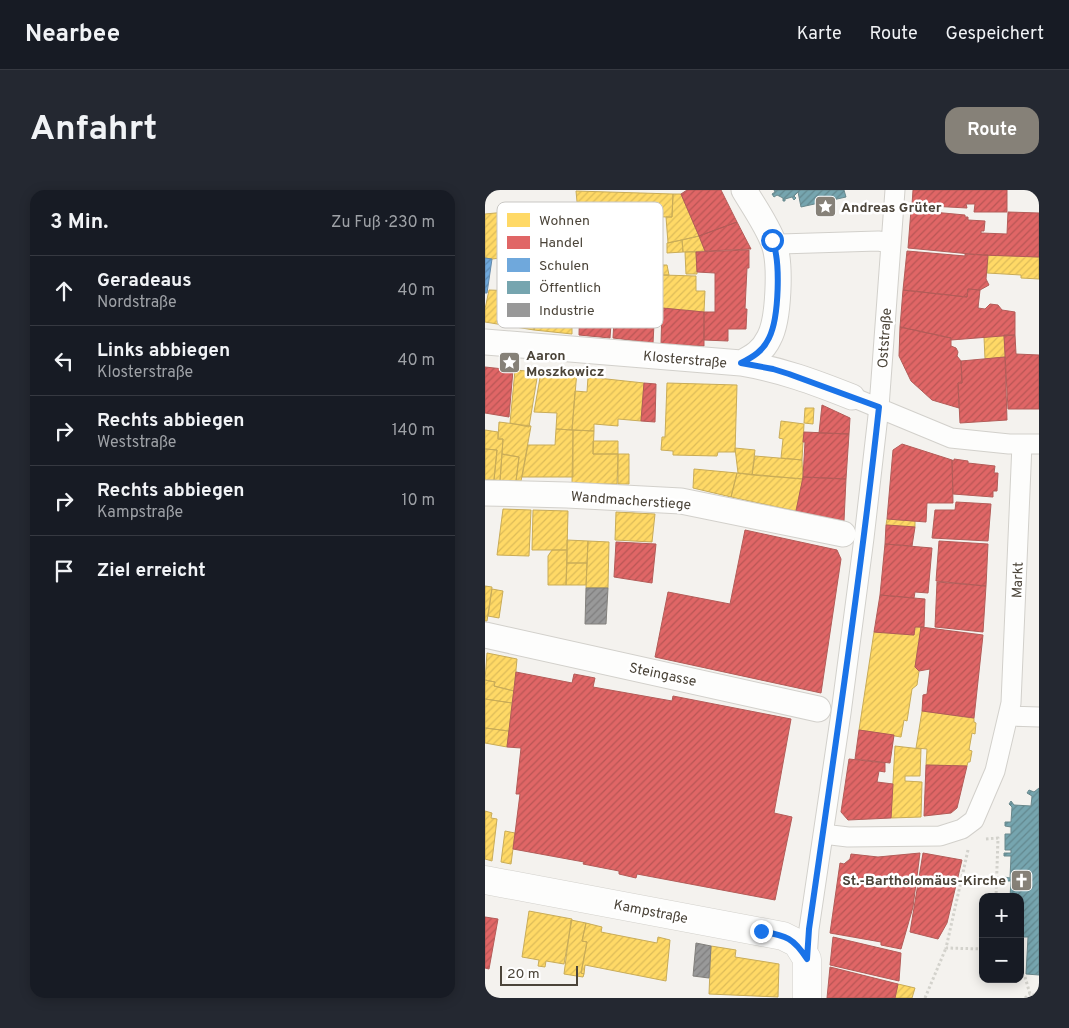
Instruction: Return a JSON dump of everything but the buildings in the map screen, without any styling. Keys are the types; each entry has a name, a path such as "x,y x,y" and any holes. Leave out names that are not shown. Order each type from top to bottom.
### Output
{"street":[{"path":"741,363 756,355 769,339 774,328 777,290 775,246 744,190"},
{"name":"Oststraße","path":"807,959 809,929 823,834 829,711 853,536 879,407 895,190"},
{"path":"775,246 781,244 878,241 891,243"},
{"name":"Klosterstraße","path":"485,342 741,363 789,374 879,407"},
{"name":"Markt","path":"879,407 951,438 1009,444 1031,444 1011,703 995,771 974,820 970,840"},
{"name":"Wandmacherstiege","path":"485,493 681,501 853,536"},
{"name":"Steingasse","path":"485,635 829,711"},
{"path":"1008,716 1039,717"},
{"path":"823,834 848,837 940,836 962,829 974,820"},
{"name":"Kampstraße","path":"485,880 783,936 797,943 807,959"},
{"path":"807,959 807,998"}],"path":[{"path":"925,998 946,948 970,840 998,838 996,893"},
{"path":"946,948 979,949"},
{"path":"1024,977 1030,994"},
{"path":"1030,994 1039,997"},
{"path":"1025,998 1030,994"}],"place":[{"name":"Andreas Grüter","path":"825,207"},
{"name":"Aaron Moszkowicz","path":"510,363"},
{"name":"St.-Bartholomäus-Kirche","path":"1022,880"}],"route":[{"path":"761,931 783,936 797,943 807,959 809,929 841,713 864,538 879,407 789,374 741,363 756,355 763,348 774,328 777,255 772,240"}]}
